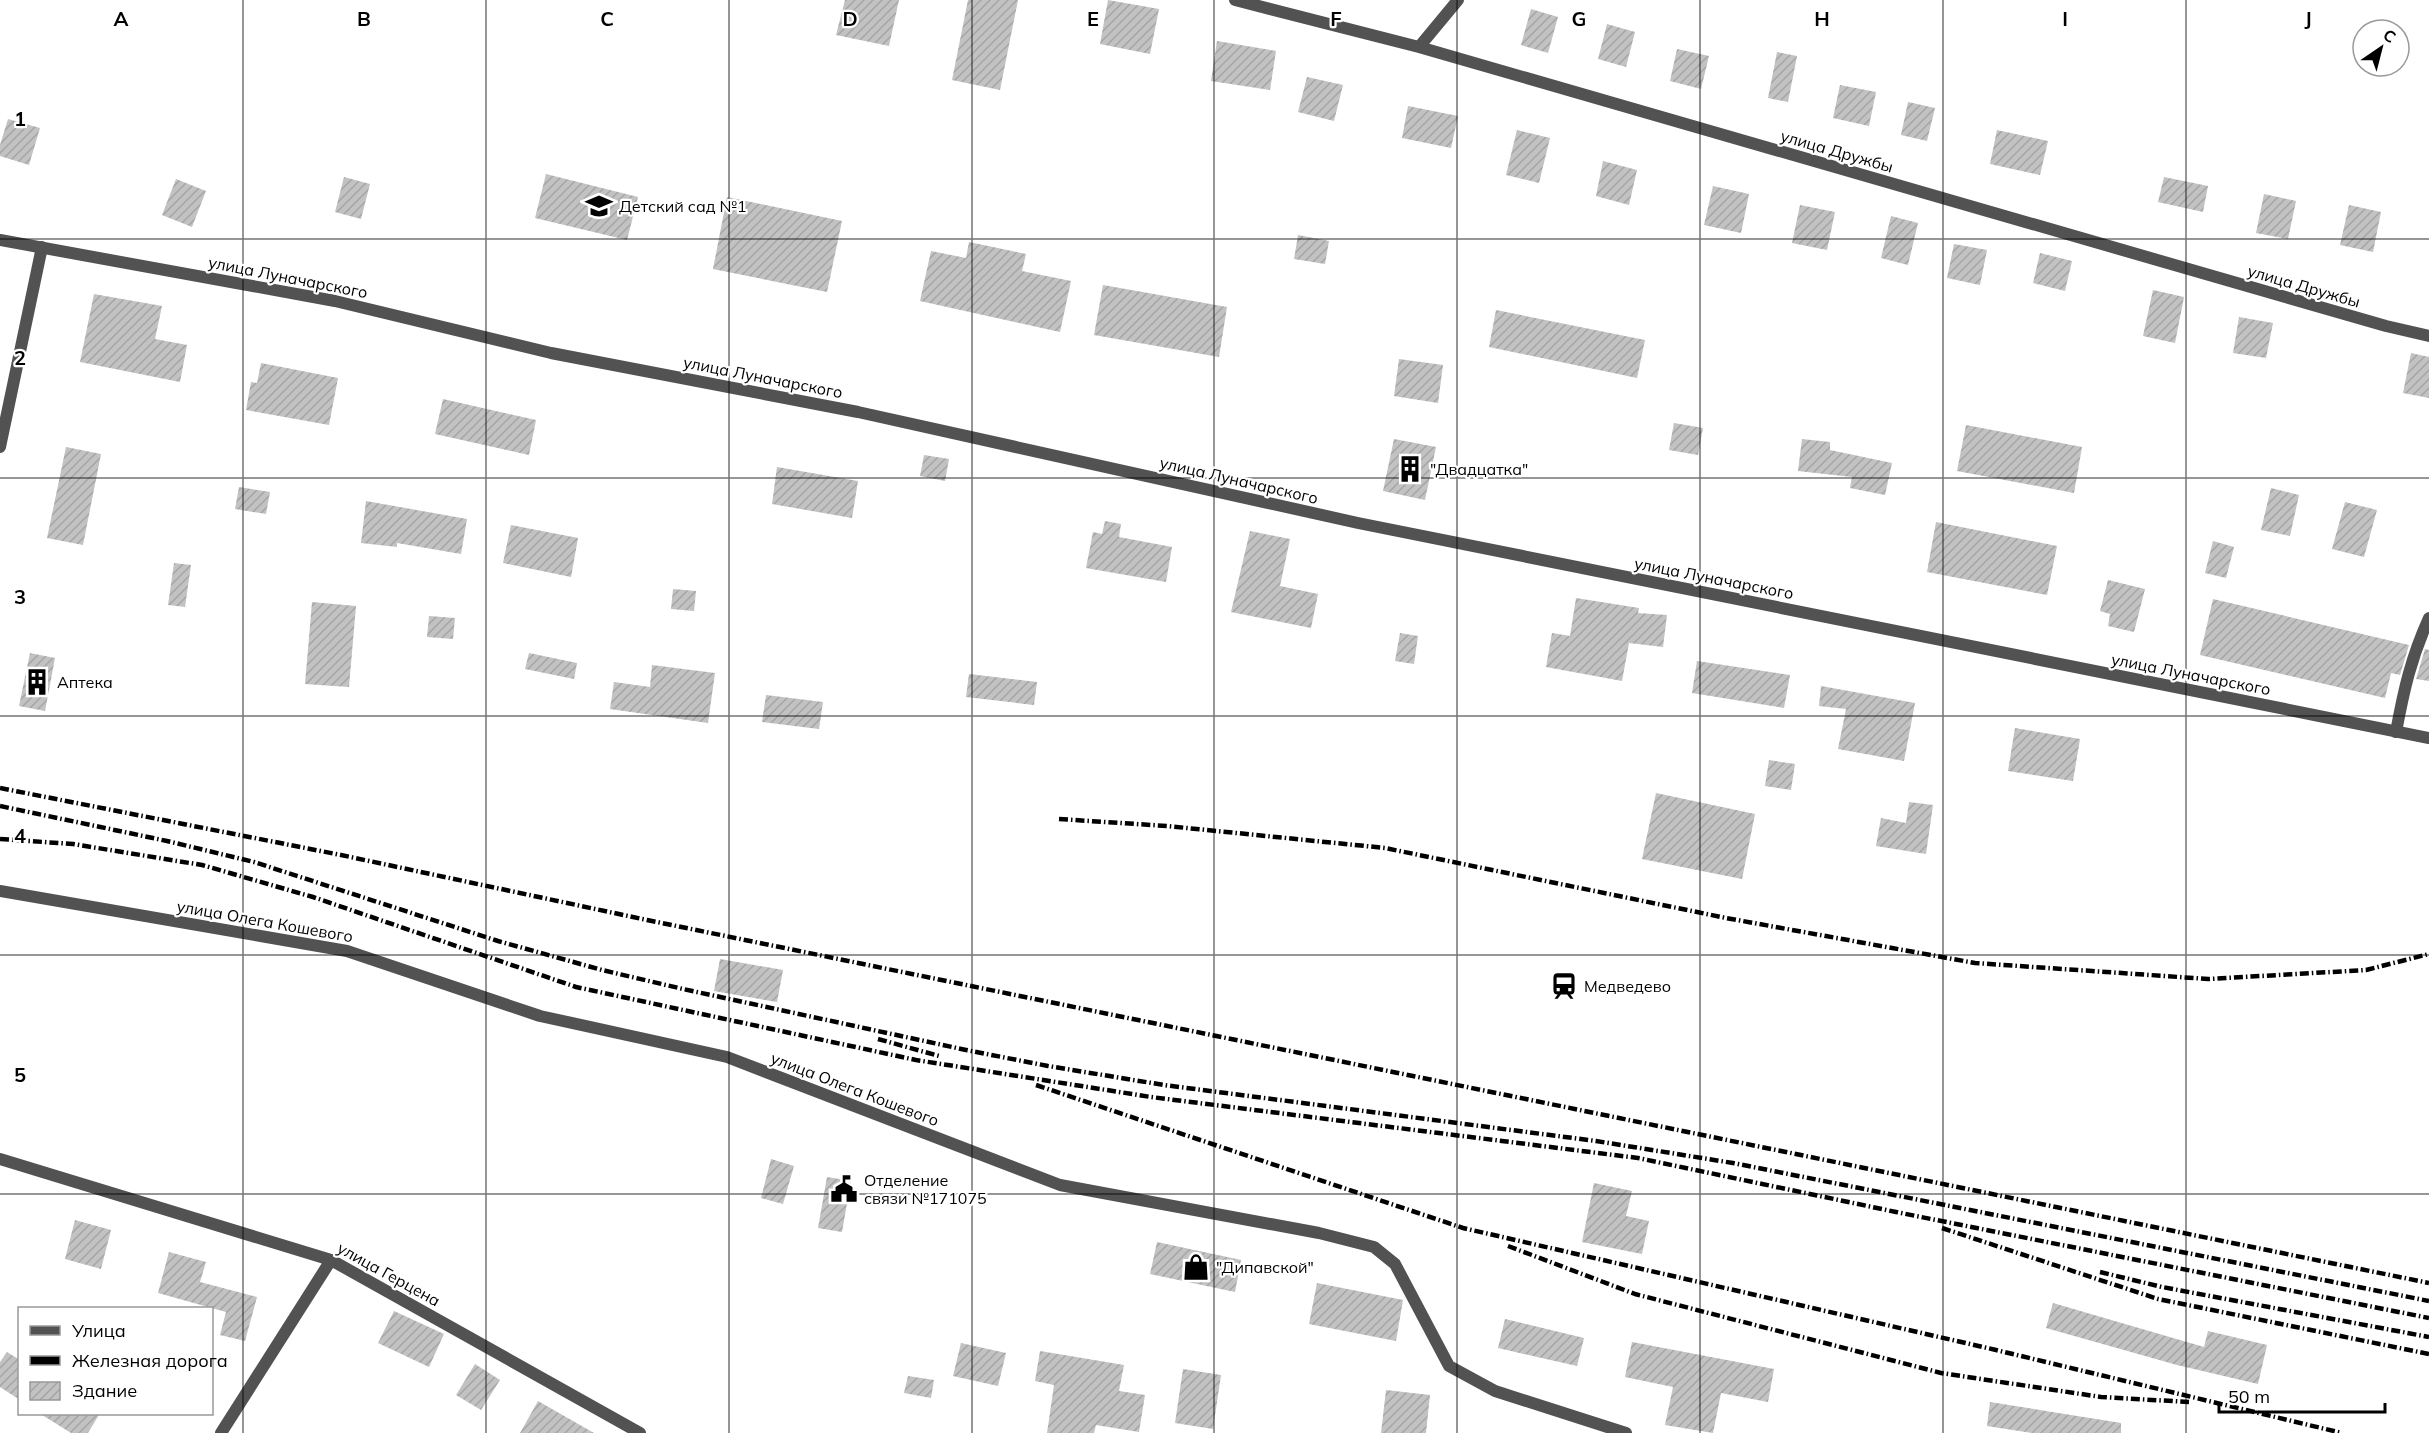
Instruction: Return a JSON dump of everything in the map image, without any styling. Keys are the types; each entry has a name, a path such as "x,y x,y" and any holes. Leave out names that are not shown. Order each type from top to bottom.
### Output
{"street":[{"name":"улица Дружбы","path":"1235,0 1419,47 2386,326 2429,336"},
{"path":"1419,47 1458,0"},
{"name":"улица Луначарского","path":"0,240 335,302 551,353 858,412 1358,524 2429,738"},
{"path":"0,447 42,247"},
{"path":"2396,732 2404,687 2414,652 2429,618"},
{"name":"улица Олега Кошевого","path":"0,891 347,951 540,1016 726,1057 1060,1185 1318,1233 1374,1247 1395,1264 1449,1366 1495,1391 1626,1433"},
{"name":"улица Герцена","path":"0,1159 332,1260 640,1433"},
{"path":"221,1433 332,1260"}],"building":[{"path":"845,0 899,0 889,46 836,35"},
{"path":"968,0 1018,0 1000,90 952,80"},
{"path":"1108,0 1159,9 1150,54 1100,44"},
{"path":"1531,9 1558,17 1548,53 1521,45"},
{"path":"1607,24 1635,32 1626,67 1598,59"},
{"path":"1217,41 1276,51 1270,90 1211,81"},
{"path":"1677,49 1709,56 1701,89 1670,81"},
{"path":"1777,52 1797,56 1788,102 1768,98"},
{"path":"1307,77 1343,85 1334,121 1298,112"},
{"path":"1840,85 1876,92 1869,126 1833,118"},
{"path":"1908,102 1935,108 1927,141 1901,135"},
{"path":"1408,106 1458,116 1451,148 1402,138"},
{"path":"8,119 40,128 29,165 0,156 0,145"},
{"path":"1517,130 1550,138 1539,183 1506,175"},
{"path":"1997,130 2048,141 2040,175 1990,164"},
{"path":"1603,161 1637,170 1629,205 1596,196"},
{"path":"546,174 638,197 627,240 535,218"},
{"path":"344,177 370,184 361,219 335,212"},
{"path":"2164,177 2208,186 2203,212 2158,202"},
{"path":"176,179 206,191 192,227 162,215"},
{"path":"1713,186 1749,194 1741,233 1704,225"},
{"path":"2264,194 2296,201 2288,239 2256,233"},
{"path":"727,197 842,221 827,292 713,269"},
{"path":"1800,205 1835,212 1827,250 1792,243"},
{"path":"2349,205 2381,212 2373,252 2340,245"},
{"path":"1891,216 1918,223 1908,265 1881,258"},
{"path":"1298,235 1329,241 1325,264 1294,259"},
{"path":"969,242 1026,254 1022,271 1071,281 1060,332 920,301 931,251 966,258"},
{"path":"1954,244 1987,250 1980,285 1947,278"},
{"path":"2040,253 2072,261 2065,291 2033,283"},
{"path":"1103,285 1227,307 1219,357 1094,335"},
{"path":"2153,290 2184,297 2175,343 2143,336"},
{"path":"94,294 162,306 155,339 187,345 180,382 80,362"},
{"path":"1496,310 1645,340 1637,378 1489,347"},
{"path":"2239,317 2273,323 2266,358 2233,353"},
{"path":"2411,353 2429,357 2429,398 2403,393"},
{"path":"1399,359 1443,365 1438,403 1394,396"},
{"path":"261,363 338,378 329,425 246,410 251,382 257,383"},
{"path":"443,399 536,420 529,455 435,434"},
{"path":"1674,423 1703,428 1698,455 1669,450"},
{"path":"1966,425 2082,447 2074,493 1957,471"},
{"name":"\"Двадцатка\"","path":"1394,439 1436,447 1425,500 1383,491"},
{"path":"1802,439 1830,442 1830,450 1892,463 1885,495 1850,488 1852,477 1798,471"},
{"path":"66,447 101,454 83,545 47,538"},
{"path":"924,455 949,459 945,481 920,476"},
{"path":"777,467 858,481 852,518 772,504"},
{"path":"239,487 270,492 266,514 235,509"},
{"path":"2271,488 2299,495 2290,536 2261,530"},
{"path":"366,501 467,519 461,554 397,543 397,547 361,543"},
{"path":"2345,502 2377,510 2364,557 2332,549"},
{"path":"1105,521 1121,524 1119,537 1172,547 1166,582 1086,568 1093,532 1102,534"},
{"path":"1936,522 2057,546 2047,595 1927,572"},
{"path":"511,525 578,538 571,577 503,563"},
{"path":"1250,531 1290,539 1280,586 1318,594 1311,628 1231,612"},
{"path":"2213,541 2234,547 2226,578 2205,573"},
{"path":"174,563 191,565 185,607 168,605"},
{"path":"2108,580 2145,589 2134,632 2108,626 2110,614 2100,611"},
{"path":"673,589 696,591 694,611 671,609"},
{"path":"1576,598 1639,608 1638,613 1667,615 1663,647 1629,643 1622,681 1546,667 1552,633 1570,636"},
{"path":"2213,599 2409,645 2400,675 2391,673 2385,698 2200,655"},
{"path":"312,602 356,606 349,687 305,684"},
{"path":"429,616 455,618 453,639 427,637"},
{"path":"1400,633 1418,636 1414,664 1395,661"},
{"path":"2425,649 2429,650 2429,681 2416,679"},
{"name":"Аптека","path":"30,653 55,658 45,711 19,706"},
{"path":"529,653 577,663 574,679 525,669"},
{"path":"1697,661 1790,675 1784,708 1692,693"},
{"path":"652,665 715,673 708,723 610,709 614,682 650,687"},
{"path":"969,674 1037,682 1034,705 966,697"},
{"path":"1821,686 1915,703 1904,761 1838,749 1846,709 1819,706"},
{"path":"766,695 823,702 819,729 762,722"},
{"path":"2015,728 2080,739 2073,781 2008,771"},
{"path":"1769,760 1795,764 1791,790 1765,786"},
{"path":"1656,793 1755,814 1742,879 1642,859"},
{"path":"1909,802 1933,805 1926,854 1876,846 1881,818 1906,823"},
{"path":"720,959 783,970 777,1002 714,991"},
{"path":"771,1159 794,1166 783,1204 761,1198"},
{"path":"827,1177 851,1181 842,1232 818,1228"},
{"path":"1594,1183 1632,1191 1626,1216 1649,1221 1642,1254 1582,1242"},
{"path":"75,1220 111,1230 101,1269 65,1259"},
{"name":"\"Дипавской\"","path":"1157,1242 1241,1260 1235,1292 1150,1274"},
{"path":"169,1252 206,1262 200,1282 257,1297 245,1341 220,1335 226,1312 158,1293"},
{"path":"1317,1283 1403,1300 1396,1341 1309,1324"},
{"path":"2053,1303 2204,1347 2208,1331 2267,1345 2258,1384 2177,1365 2046,1328"},
{"path":"394,1311 444,1334 429,1367 378,1343"},
{"path":"1505,1319 1584,1338 1577,1366 1498,1348"},
{"path":"1632,1342 1774,1369 1768,1402 1721,1393 1713,1433 1665,1425 1673,1387 1625,1377"},
{"path":"961,1343 1006,1353 998,1386 953,1376"},
{"path":"1040,1351 1124,1365 1119,1391 1145,1395 1139,1432 1096,1425 1094,1433 1047,1433 1054,1385 1035,1381"},
{"path":"7,1352 18,1359 18,1399 0,1387 0,1362"},
{"path":"475,1364 500,1380 481,1410 456,1395"},
{"path":"1183,1369 1221,1375 1213,1429 1175,1423"},
{"path":"908,1376 934,1380 931,1398 904,1393"},
{"path":"1386,1390 1430,1395 1426,1433 1381,1433"},
{"path":"538,1401 594,1433 520,1433"},
{"path":"1990,1402 2121,1423 2121,1433 2032,1433 1987,1426"},
{"path":"42,1415 99,1415 88,1433 71,1433"}],"railway":[{"path":"0,788 341,855 647,920 2429,1283"},
{"path":"0,806 254,862 498,941 602,970 966,1050 1164,1085 1596,1141 1733,1163 2429,1301"},
{"path":"1059,819 1167,826 1385,848 1726,918 1975,963 2208,979 2366,970 2429,954"},
{"path":"0,839 73,844 202,865 313,897 576,987 916,1060 1151,1097 1638,1158 2429,1318"},
{"path":"878,1039 939,1056"},
{"path":"1036,1085 1463,1228 1996,1350 2342,1433"},
{"path":"1942,1228 2158,1299 2429,1354"},
{"path":"1508,1246 1635,1294 1941,1373 2101,1397 2189,1402"},
{"path":"2100,1272 2162,1287 2429,1337"}],"place":[{"name":"Детский сад №1","path":"599,206"},
{"name":"\"Двадцатка\"","path":"1410,469"},
{"name":"Аптека","path":"37,682"},
{"name":"Медведево","path":"1564,986"},
{"name":"Отделение связи №171075","path":"844,1189"},
{"name":"\"Дипавской\"","path":"1196,1267"}]}
